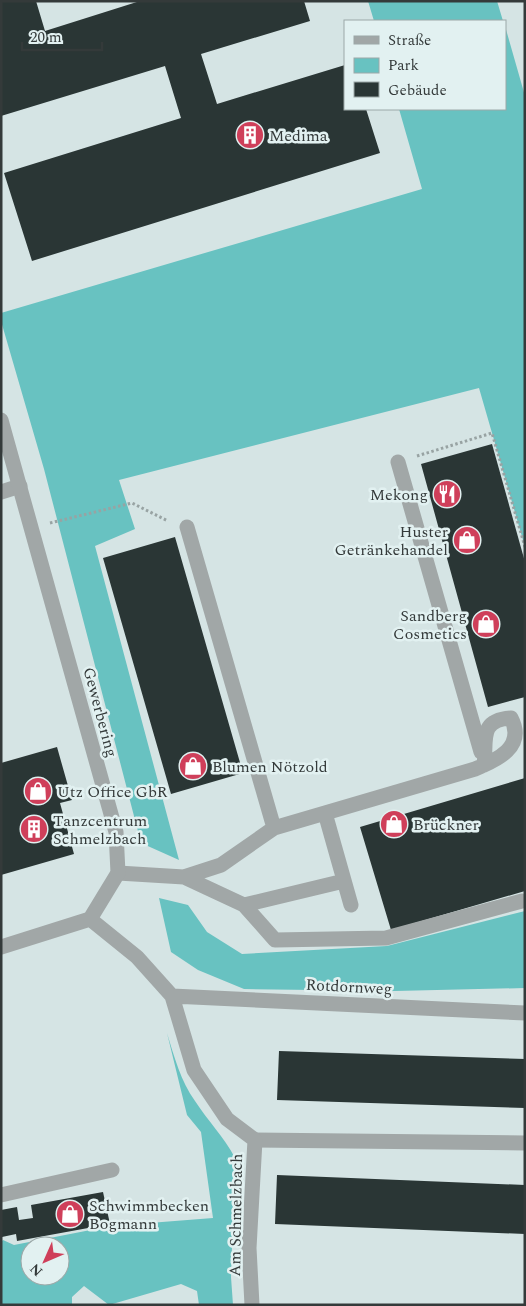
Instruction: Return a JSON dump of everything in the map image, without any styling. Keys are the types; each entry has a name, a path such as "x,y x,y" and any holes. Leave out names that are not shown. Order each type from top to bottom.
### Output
{"street":[{"name":"Gewerbering","path":"1,420 116,832 118,873"},
{"path":"398,462 484,765"},
{"path":"1,492 20,486"},
{"path":"187,527 274,828"},
{"path":"1,947 90,919 118,873 184,877 221,865 274,828 525,753"},
{"path":"325,813 350,905"},
{"path":"184,877 244,905 275,940 386,938 522,901"},
{"path":"244,905 344,881"},
{"name":"Am Schmelzbach","path":"90,919 137,957 172,996 194,1070 227,1119 255,1140 249,1248 252,1305"},
{"name":"Rotdornweg","path":"172,996 525,1013"},
{"path":"255,1140 525,1143"},
{"path":"1,1195 112,1170"}],"path":[{"path":"398,462 492,433 525,547"},
{"path":"32,527 132,503 168,521 187,527"}],"green space":[{"path":"368,1 497,1 503,20 374,20"},
{"path":"506,30 525,96 525,547 479,388 119,480 135,529 95,546 179,860 141,843 44,469 1,321 1,313 422,189 399,110 506,110"},
{"path":"159,898 188,905 207,932 242,954 387,946 525,911 525,988 395,991 244,989 198,970 171,952"},
{"path":"167,1033 178,1068 190,1094 235,1158 231,1277 233,1305 199,1305 197,1291 181,1284 109,1305 84,1286 72,1297 72,1305 1,1305 1,1242 3,1240 14,1245 20,1244 20,1286 70,1286 70,1236 60,1236 111,1226 213,1218 201,1132 187,1115"}],"building":[{"name":"Medima","path":"1,1 36,1 45,31 140,1 304,1 310,21 201,54 217,104 344,65 344,110 366,110 380,153 32,261 4,173 181,118 165,66 1,116"},
{"path":"492,444 525,562 525,697 488,707 421,464"},
{"path":"175,537 243,773 171,794 103,558"},
{"name":"Tanzcentrum Schmelzbach","path":"57,747 72,800 60,803 74,854 1,875 1,763"},
{"path":"525,778 525,891 391,930 360,827"},
{"path":"279,1051 525,1059 525,1108 277,1100"},
{"path":"277,1175 525,1185 525,1234 275,1224"},
{"name":"Schwimmbecken Bogmann","path":"103,1192 110,1224 44,1236 20,1236 20,1240 17,1241 16,1234 2,1237 1,1210 17,1207 19,1220 33,1218 31,1205"}],"place":[{"name":"Medima","path":"250,135"},
{"name":"Mekong","path":"447,494"},
{"name":"Huster Getränkehandel","path":"467,540"},
{"name":"Sandberg Cosmetics","path":"486,624"},
{"name":"Blumen Nötzold","path":"193,766"},
{"name":"Utz Office GbR","path":"38,791"},
{"name":"Brückner","path":"394,824"},
{"name":"Tanzcentrum Schmelzbach","path":"34,829"},
{"name":"Schwimmbecken Bogmann","path":"70,1214"}]}
